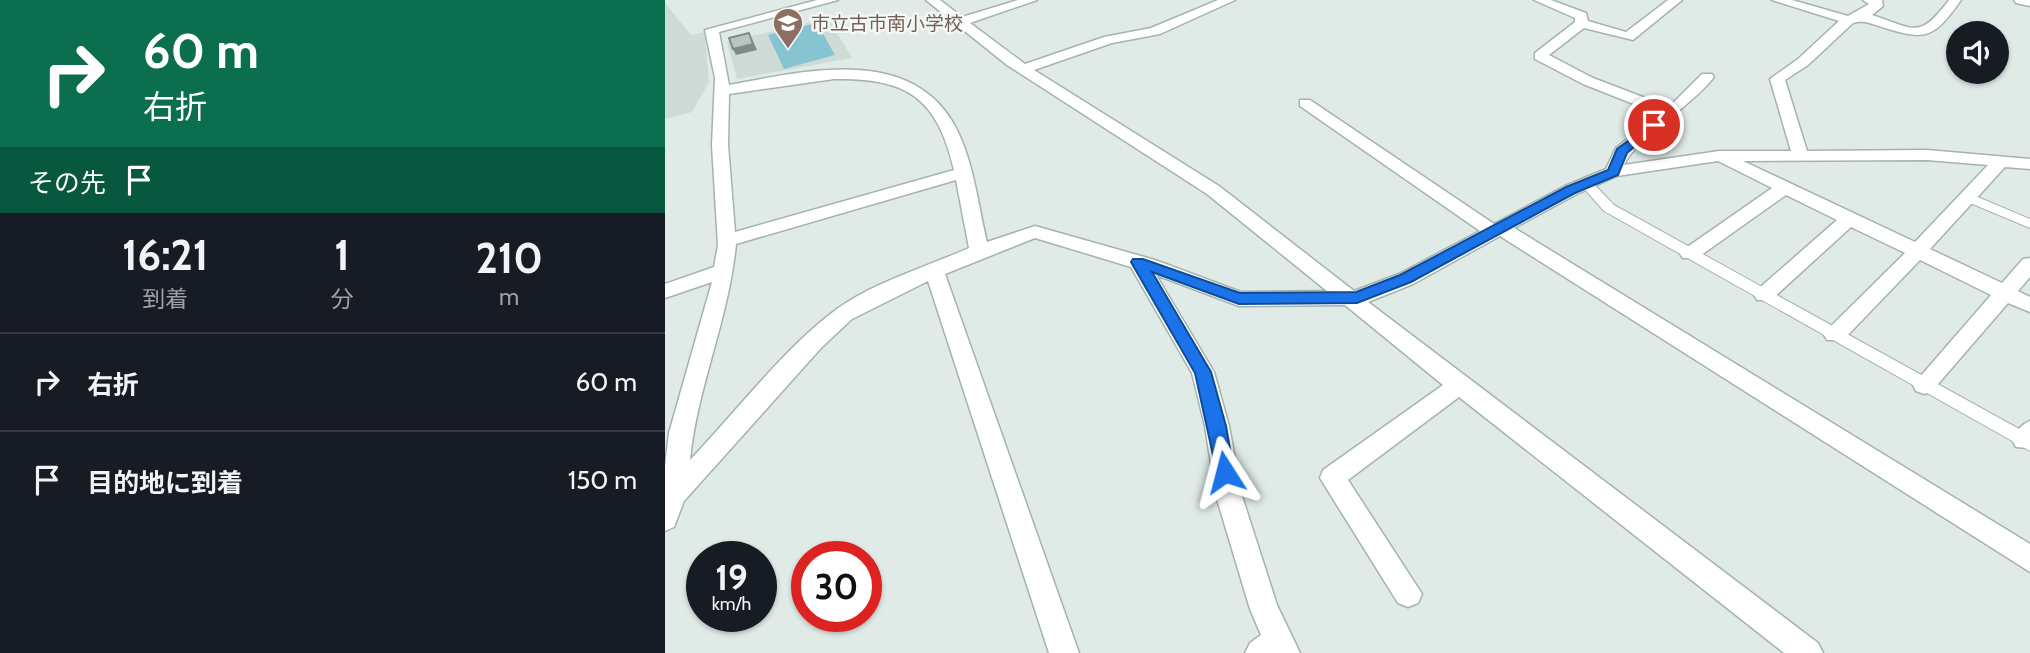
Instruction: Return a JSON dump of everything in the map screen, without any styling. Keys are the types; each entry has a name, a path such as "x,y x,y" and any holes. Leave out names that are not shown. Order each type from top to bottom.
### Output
{"street":[{"path":"669,507 681,433 720,298 727,241 720,145 722,78 712,30 832,0"},
{"path":"932,0 1023,69 1213,190 1459,385 1808,653"},
{"path":"958,22 1031,0"},
{"path":"1023,69 1109,40 1155,31 1229,0"},
{"path":"1540,0 1581,16 1582,23"},
{"path":"1582,23 1628,37 1676,0"},
{"path":"1778,0 1912,32 1923,32 1936,26 1955,0"},
{"path":"1800,154 1777,79 1803,62 1855,18 1879,3 1869,0"},
{"path":"2020,0 2030,2"},
{"path":"1582,23 1540,56 1588,81 1671,113"},
{"path":"722,91 814,76 870,76 898,80 912,88 938,112 952,136 979,251"},
{"path":"1613,172 1622,151 1671,113 1707,77"},
{"path":"1305,103 1391,158 1429,188 2030,559"},
{"path":"669,507 813,342 845,314 883,293 979,251 1035,232 1138,262 1239,299 1357,298 1406,279 1613,172 1719,156 1800,154 1927,155 2030,164"},
{"path":"1719,156 2030,305"},
{"path":"1835,335 2001,161"},
{"path":"727,241 961,173"},
{"path":"1691,254 1785,187"},
{"path":"1764,295 1850,218"},
{"path":"1138,262 1203,372 1217,426 1229,496 1274,649"},
{"path":"1924,384 2030,264"},
{"path":"665,291 723,271"},
{"path":"933,271 1064,653"},
{"path":"1408,594 1332,478 1459,385"}],"lane":[{"path":"1586,184 1609,208 1924,384 2028,438"},
{"path":"1968,197 2030,224"}],"shaded area":[{"path":"665,3 691,35 705,32 709,82 692,112 665,119"},
{"name":"市立古市南小学校","path":"828,18 852,58 737,79 727,42"}],"water":[{"path":"817,23 835,55 784,69 768,35"}],"building":[{"path":"749,33 753,44 733,49 729,38"}],"place":[{"name":"市立古市南小学校","path":"788,50"}],"route":[{"path":"1225,472 1203,372 1138,262 1239,299 1357,298 1406,279 1571,190 1613,172 1622,151 1654,125"}]}
